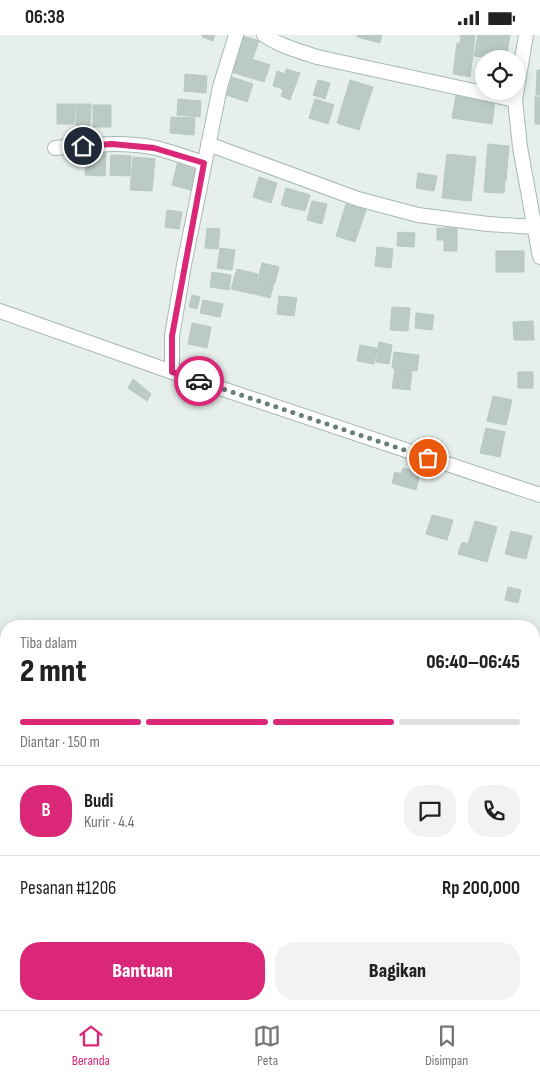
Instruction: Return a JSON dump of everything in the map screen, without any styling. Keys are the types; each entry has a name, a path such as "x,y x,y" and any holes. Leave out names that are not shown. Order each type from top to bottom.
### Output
{"street":[{"path":"172,372 172,336 204,163 220,87 236,35"},
{"path":"264,35 293,50 317,57 475,91"},
{"path":"523,50 526,35"},
{"path":"515,100 520,147 540,257"},
{"path":"55,148 112,144 130,145 154,148 204,163"},
{"path":"208,145 358,199 418,215 535,227"},
{"path":"0,311 172,372 540,495"}],"building":[{"path":"203,35 215,35 213,41 202,37"},
{"path":"357,35 382,35 380,43 357,37"},
{"path":"461,35 475,35 474,45 460,43"},
{"path":"478,35 510,35 508,50 475,50"},
{"path":"243,36 259,41 253,58 238,53"},
{"path":"457,43 474,46 470,77 453,74"},
{"path":"237,54 270,65 264,82 231,72"},
{"path":"286,69 300,73 290,100 281,96 283,89 273,86 277,71 285,74"},
{"path":"537,70 540,70 540,95 536,95"},
{"path":"185,74 207,76 206,93 184,91"},
{"path":"232,77 253,84 247,102 227,95"},
{"path":"318,80 330,83 325,99 313,95"},
{"path":"350,80 373,87 359,130 337,123"},
{"path":"456,95 475,98 475,100 495,101 492,124 452,118"},
{"path":"535,97 540,97 540,124 535,124"},
{"path":"178,99 201,101 200,117 177,115"},
{"path":"315,99 334,105 328,124 309,118"},
{"path":"57,104 75,104 74,124 57,124"},
{"path":"76,104 91,104 90,127 76,127"},
{"path":"93,105 111,105 111,127 93,127"},
{"path":"171,117 195,118 194,135 170,133"},
{"path":"488,144 509,146 506,181 485,179"},
{"path":"86,152 106,153 105,176 85,175"},
{"path":"447,154 476,157 471,201 442,198"},
{"path":"111,155 131,156 130,176 110,175"},
{"path":"133,157 155,159 152,191 130,190"},
{"path":"178,161 197,166 191,190 172,185"},
{"path":"418,173 437,176 434,191 416,188"},
{"path":"259,177 277,183 271,203 253,197"},
{"path":"485,180 505,182 504,193 484,192"},
{"path":"286,188 310,195 305,211 281,205"},
{"path":"312,201 327,204 322,224 307,220"},
{"path":"346,204 366,210 355,242 336,236"},
{"path":"167,210 182,212 179,229 165,227"},
{"path":"207,228 220,229 218,249 205,248"},
{"path":"437,228 457,228 457,251 444,251 444,240 437,240"},
{"path":"398,232 415,233 414,247 397,246"},
{"path":"377,247 393,249 391,268 375,266"},
{"path":"220,248 235,250 232,270 217,268"},
{"path":"496,251 524,251 524,272 496,272"},
{"path":"262,263 279,267 275,283 258,279"},
{"path":"237,269 258,274 253,294 231,289"},
{"path":"212,272 231,275 229,290 210,287"},
{"path":"258,279 274,283 270,298 254,294"},
{"path":"192,295 200,297 197,309 189,307"},
{"path":"279,296 297,298 294,316 277,314"},
{"path":"203,300 223,304 220,317 200,313"},
{"path":"392,307 410,308 408,331 390,330"},
{"path":"416,313 434,315 432,330 415,328"},
{"path":"533,321 534,340 514,340 513,322"},
{"path":"192,323 211,327 207,348 188,344"},
{"path":"379,342 392,345 389,364 376,362"},
{"path":"360,345 377,348 374,364 357,361"},
{"path":"394,352 419,355 417,371 392,368"},
{"path":"395,369 412,371 410,390 392,388"},
{"path":"518,372 533,372 533,388 518,388"},
{"path":"133,379 151,394 147,401 128,388"},
{"path":"493,396 512,400 506,425 487,421"},
{"path":"486,428 505,432 500,457 480,453"},
{"path":"403,468 420,472 416,490 392,483 395,472 401,474"},
{"path":"432,515 453,520 447,540 426,534"},
{"path":"475,521 497,527 487,562 458,554 462,542 468,544"},
{"path":"511,531 532,536 526,559 505,554"},
{"path":"508,587 521,590 518,603 505,600"}],"way so far":[{"path":"199,381 428,458"}],"route":[{"path":"83,146 112,144 154,148 204,163 172,336 172,372 199,381"}]}
